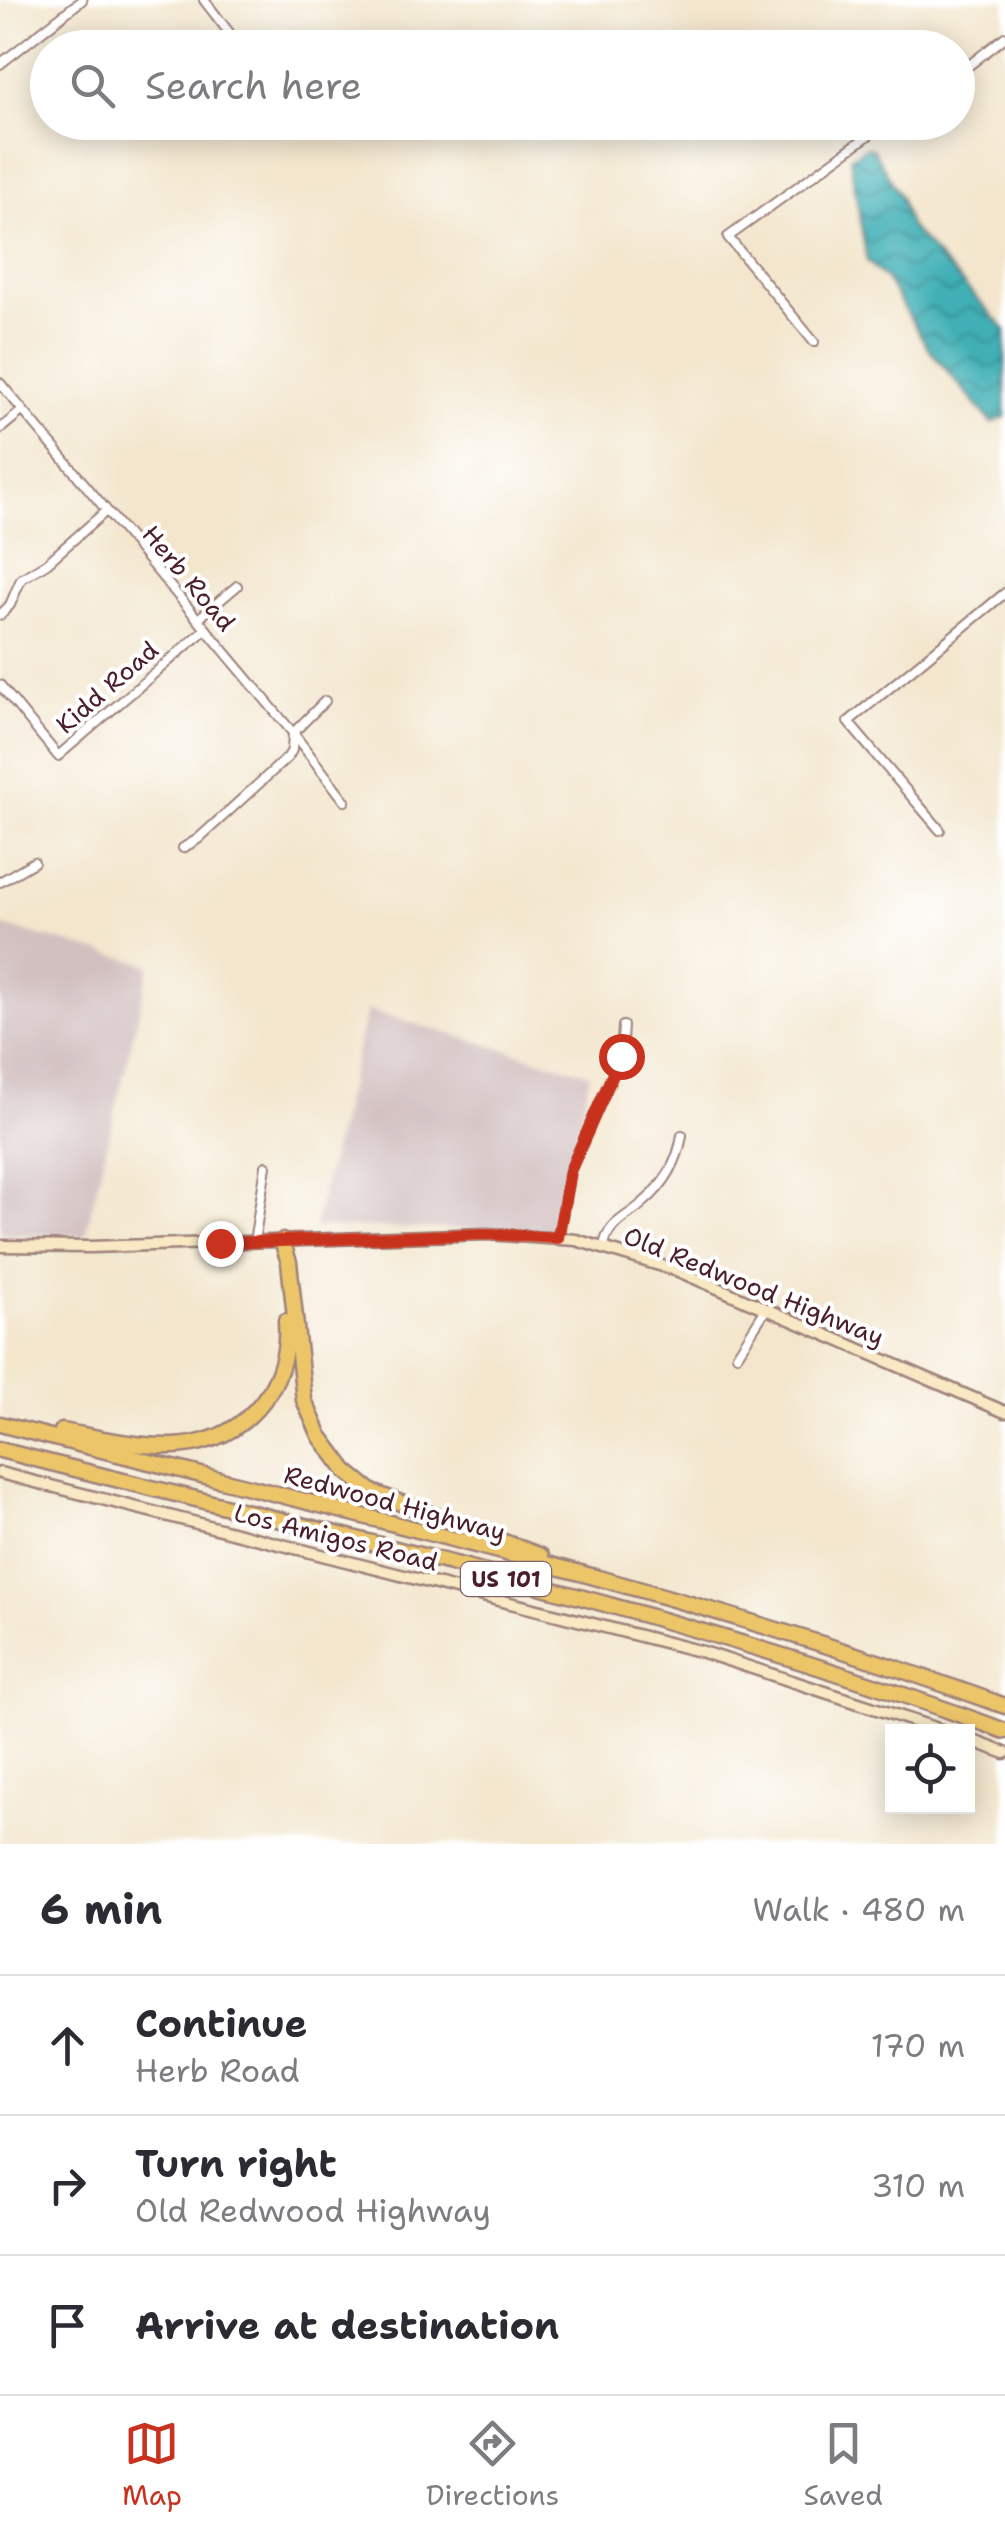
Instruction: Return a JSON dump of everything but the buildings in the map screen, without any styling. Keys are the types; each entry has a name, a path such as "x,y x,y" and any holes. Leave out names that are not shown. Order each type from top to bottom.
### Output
{"highway":[{"path":"0,1422 156,1446 201,1444 232,1432 268,1395 284,1361 287,1335 280,1262 282,1240"},
{"path":"282,1240 289,1262 304,1400 320,1436 346,1471 372,1492 613,1583"},
{"name":"Redwood Highway","path":"0,1422 821,1641 1005,1706"},
{"name":"Redwood Highway","path":"0,1450 744,1642 901,1692 1005,1731"}],"main road":[{"name":"Old Redwood Highway","path":"0,1246 90,1247 487,1234 558,1238 604,1247 676,1270 1005,1412"},
{"name":"Los Amigos Road","path":"0,1472 703,1652 923,1724"},
{"path":"975,1742 1005,1753"}],"street":[{"path":"44,30 82,0"},
{"path":"204,0 227,30"},
{"path":"975,61 1005,37"},
{"path":"0,50 4,61 30,41"},
{"path":"814,342 728,237 862,140"},
{"name":"Herb Road","path":"0,384 294,733 346,801"},
{"path":"0,429 22,412"},
{"path":"0,615 10,605 21,579 47,563 106,511"},
{"path":"198,619 237,586"},
{"path":"940,830 848,722 1005,593"},
{"name":"Kidd Road","path":"0,686 58,756 206,629"},
{"path":"183,848 198,840 288,758 294,733 325,701"},
{"path":"0,882 34,862"},
{"path":"558,1238 570,1171 616,1067 625,1035 623,1026"},
{"path":"604,1247 612,1225 644,1202 672,1170 680,1153 682,1135"},
{"path":"254,1242 266,1166"},
{"path":"737,1355 766,1309"}],"shaded area":[{"path":"0,925 150,965 85,1236 0,1234"},
{"path":"367,1010 590,1074 554,1233 314,1227"}],"water":[{"path":"866,147 873,149 900,197 909,226 1005,329 1005,417 992,423 929,349 886,279 867,261 850,158"}],"route":[{"path":"220,1243 487,1234 558,1238 570,1171 621,1056"}]}
